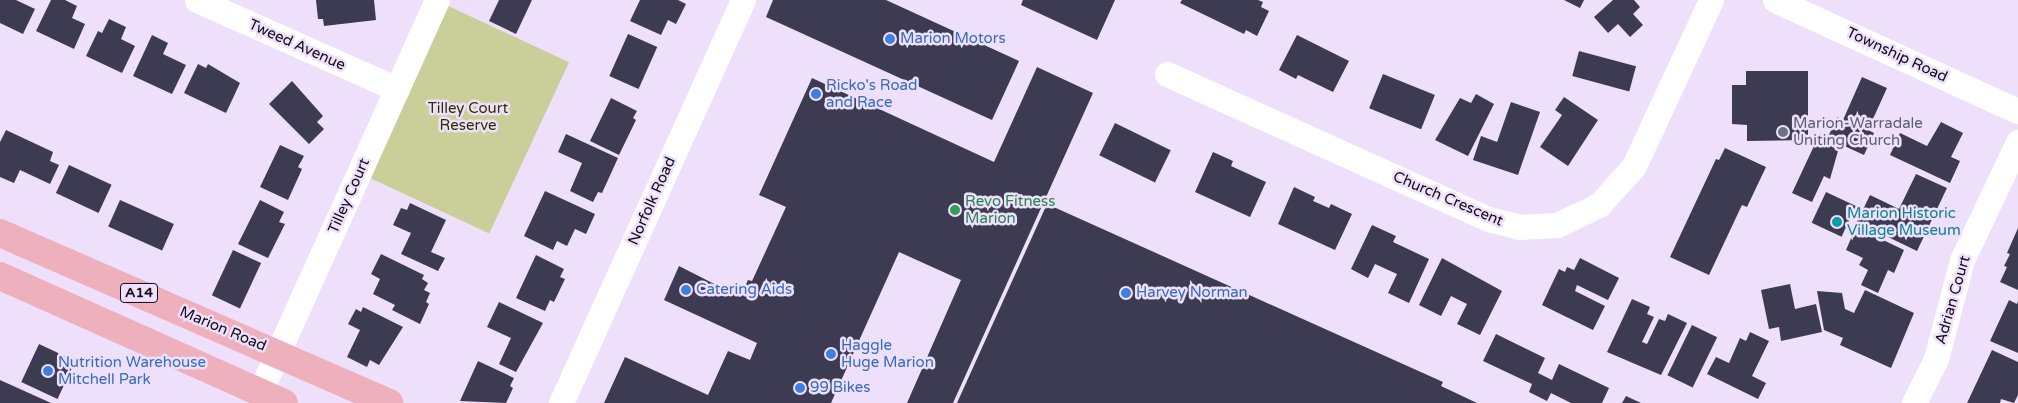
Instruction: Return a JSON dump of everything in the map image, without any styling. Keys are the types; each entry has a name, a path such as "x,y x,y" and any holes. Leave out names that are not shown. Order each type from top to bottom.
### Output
{"main road":[{"name":"Marion Road","path":"0,233 278,352 389,403"},
{"name":"A14","path":"0,276 272,397"}],"street":[{"name":"Tweed Avenue","path":"197,0 396,89"},
{"name":"Tilley Court","path":"272,397 278,352 437,0"},
{"name":"Norfolk Road","path":"561,403 743,0"},
{"name":"Church Crescent","path":"1167,74 1488,219 1519,227 1557,225 1599,205 1634,166 1711,0"},
{"name":"Township Road","path":"1775,0 2018,111"},
{"name":"Adrian Court","path":"1914,403 1936,359 1962,260 2018,142"}],"green space":[{"name":"Tilley Court Reserve","path":"444,4 569,62 489,234 364,175"}],"building":[{"path":"0,0 16,0 35,9 23,34 0,23"},
{"path":"51,0 65,0 77,6 72,18 85,24 74,49 36,31"},
{"path":"316,0 374,0 376,20 324,26 323,19 318,19"},
{"path":"499,0 532,0 516,34 489,21"},
{"path":"640,0 678,0 686,4 676,24 668,20 661,35 630,21"},
{"path":"773,0 886,0 1019,61 992,120 766,17"},
{"path":"1023,0 1115,0 1097,40 1021,5"},
{"path":"1182,0 1258,0 1263,2 1261,7 1269,11 1257,36 1246,30 1244,34 1180,3"},
{"path":"1564,0 1584,0 1580,8"},
{"path":"1613,0 1634,0 1640,7 1633,14 1643,25 1630,37 1618,24 1608,33 1594,17"},
{"path":"109,19 126,27 121,39 135,46 122,73 86,56 98,31 102,33"},
{"path":"628,34 657,47 639,89 609,76"},
{"path":"152,35 168,43 163,54 186,65 172,94 133,76"},
{"path":"1297,35 1349,61 1333,92 1298,75 1296,79 1279,70"},
{"path":"1579,51 1636,66 1629,91 1572,76"},
{"path":"198,64 206,68 208,64 240,83 226,113 184,93"},
{"path":"1037,67 1093,93 953,403 907,403 961,280 899,252 831,403 604,403 625,357 708,395 728,351 750,360 757,343 664,300 679,266 740,297 748,280 752,281 786,207 759,195 812,78 994,162"},
{"path":"1746,71 1808,71 1808,140 1747,141 1747,125 1732,124 1732,85 1746,85"},
{"path":"1383,74 1435,95 1421,129 1369,108"},
{"path":"1862,77 1887,88 1868,130 1874,133 1864,155 1840,144 1830,179 1824,176 1812,202 1792,193 1820,133 1828,137 1837,117 1843,120"},
{"path":"292,81 323,116 317,122 324,129 309,144 269,104"},
{"path":"1476,94 1494,104 1468,156 1435,140 1460,98 1471,103"},
{"path":"1564,97 1598,120 1568,166 1540,147 1562,115 1555,110"},
{"path":"611,98 637,111 633,118 636,120 619,155 590,141"},
{"path":"1511,102 1540,112 1518,175 1473,160 1481,136 1497,142"},
{"path":"1941,122 1963,133 1951,157 1960,161 1950,183 1890,155 1900,133 1927,146"},
{"path":"1115,123 1171,150 1155,183 1099,155"},
{"path":"6,130 53,152 50,161 59,165 50,184 20,170 14,183 0,177 0,142"},
{"path":"566,134 618,158 602,193 598,192 593,202 570,191 582,163 558,152"},
{"path":"280,145 304,156 298,167 302,169 288,200 260,187"},
{"path":"1725,148 1766,167 1747,207 1742,205 1709,275 1670,257 1716,159 1719,160"},
{"path":"1213,152 1233,161 1231,166 1266,182 1250,217 1195,192"},
{"path":"69,165 112,185 98,213 56,193"},
{"path":"1916,174 1947,188 1917,251 1857,222 1870,195 1899,209"},
{"path":"1294,187 1315,197 1313,201 1329,208 1331,204 1352,214 1335,250 1278,224"},
{"path":"545,191 595,214 586,234 575,229 567,246 557,241 553,250 524,236"},
{"path":"1826,192 1856,206 1842,237 1812,223"},
{"path":"120,200 174,224 162,250 108,226"},
{"path":"260,200 284,212 279,222 285,224 268,258 238,244"},
{"path":"410,203 446,220 431,252 445,258 438,271 401,254 411,233 393,225 401,208 407,210"},
{"name":"Harvey Norman","path":"1047,204 1443,382 1441,386 1477,403 957,403"},
{"path":"1372,225 1396,236 1393,242 1429,259 1409,303 1388,293 1397,274 1375,264 1368,278 1351,269"},
{"path":"1856,227 1904,250 1894,273 1888,270 1878,293 1861,285 1868,270 1859,265 1863,258 1846,250"},
{"path":"2018,228 2018,290 2000,282 2007,267 2004,266 2010,254 2007,253"},
{"path":"233,250 261,263 240,308 212,295"},
{"path":"381,254 424,275 422,279 428,283 424,290 430,293 426,302 429,304 420,324 392,310 395,305 373,294 380,279 371,274"},
{"path":"536,255 564,269 560,277 565,279 554,302 550,300 545,311 516,298"},
{"path":"1442,258 1502,291 1480,335 1457,324 1467,304 1451,296 1441,316 1419,305"},
{"path":"1580,258 1619,278 1608,300 1577,285 1575,291 1605,306 1593,330 1542,305 1559,269 1565,272 1567,267 1574,270"},
{"path":"1790,284 1795,309 1816,304 1822,332 1781,341 1779,327 1769,329 1761,290"},
{"path":"1865,290 1914,313 1891,368 1840,345 1843,338 1824,330 1817,291 1842,293 1845,309 1854,313"},
{"path":"1632,299 1650,307 1647,314 1654,317 1642,342 1647,344 1659,319 1665,321 1668,314 1687,323 1661,375 1607,352"},
{"path":"2009,300 2017,304 2018,301 2018,353 1990,341"},
{"path":"499,302 543,323 516,372 499,364 511,338 487,327"},
{"path":"363,307 403,327 379,365 370,360 367,367 347,357 360,330 348,324 356,309 361,312"},
{"path":"1692,325 1717,337 1693,388 1667,375"},
{"path":"1750,332 1769,341 1752,376 1766,383 1758,399 1707,374 1716,357 1729,363 1740,338 1746,341"},
{"path":"1496,334 1545,358 1538,373 1552,380 1559,364 1609,388 1602,403 1571,403 1551,393 1547,401 1529,392 1532,384 1483,361"},
{"name":"Nutrition Warehouse Mitchell Park","path":"39,344 75,361 58,399 21,382"},
{"path":"1992,350 2018,362 2018,395 2014,403 2001,399 2000,403 1967,403"},
{"path":"478,361 514,378 510,386 513,388 506,403 460,401"},
{"path":"0,380 51,403 0,403"},
{"path":"1626,396 1641,403 1622,403"}],"place":[{"name":"Marion Motors","path":"890,39"},
{"name":"Ricko's Road and Race","path":"816,94"},
{"name":"Marion-Warradale Uniting Church","path":"1783,132"},
{"name":"Revo Fitness Marion","path":"955,210"},
{"name":"Marion Historic Village Museum","path":"1837,222"},
{"name":"Catering Aids","path":"686,290"},
{"name":"Harvey Norman","path":"1126,293"},
{"name":"Haggle Huge Marion","path":"831,354"},
{"name":"Nutrition Warehouse Mitchell Park","path":"48,371"},
{"name":"99 Bikes","path":"800,388"}]}
